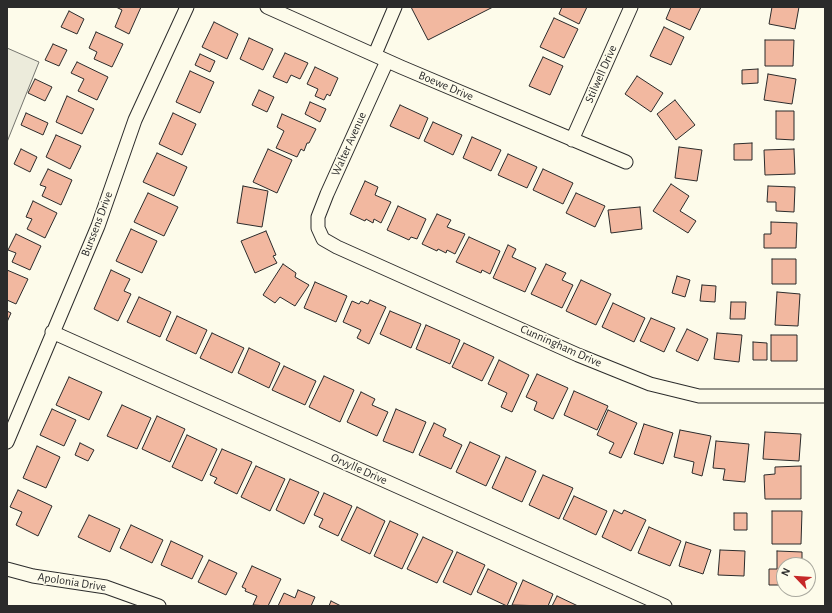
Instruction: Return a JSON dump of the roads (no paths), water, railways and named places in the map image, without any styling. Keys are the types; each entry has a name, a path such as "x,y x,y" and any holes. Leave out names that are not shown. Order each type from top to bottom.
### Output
{"street":[{"name":"Burssens Drive","path":"7,442 52,332 98,226 135,120 187,7"},
{"name":"Boewe Drive","path":"267,7 375,54 387,61 626,162"},
{"path":"375,54 395,7"},
{"name":"Stilwell Drive","path":"572,140 631,7"},
{"name":"Walter Avenue","path":"318,228 318,217 327,194 387,61"},
{"name":"Cunningham Drive","path":"318,228 323,239 337,247 578,355 650,384 699,396 825,396"},
{"name":"Orvylle Drive","path":"52,332 665,606"},
{"name":"Apolonia Drive","path":"7,569 33,576 106,587 146,603 160,606"}]}
